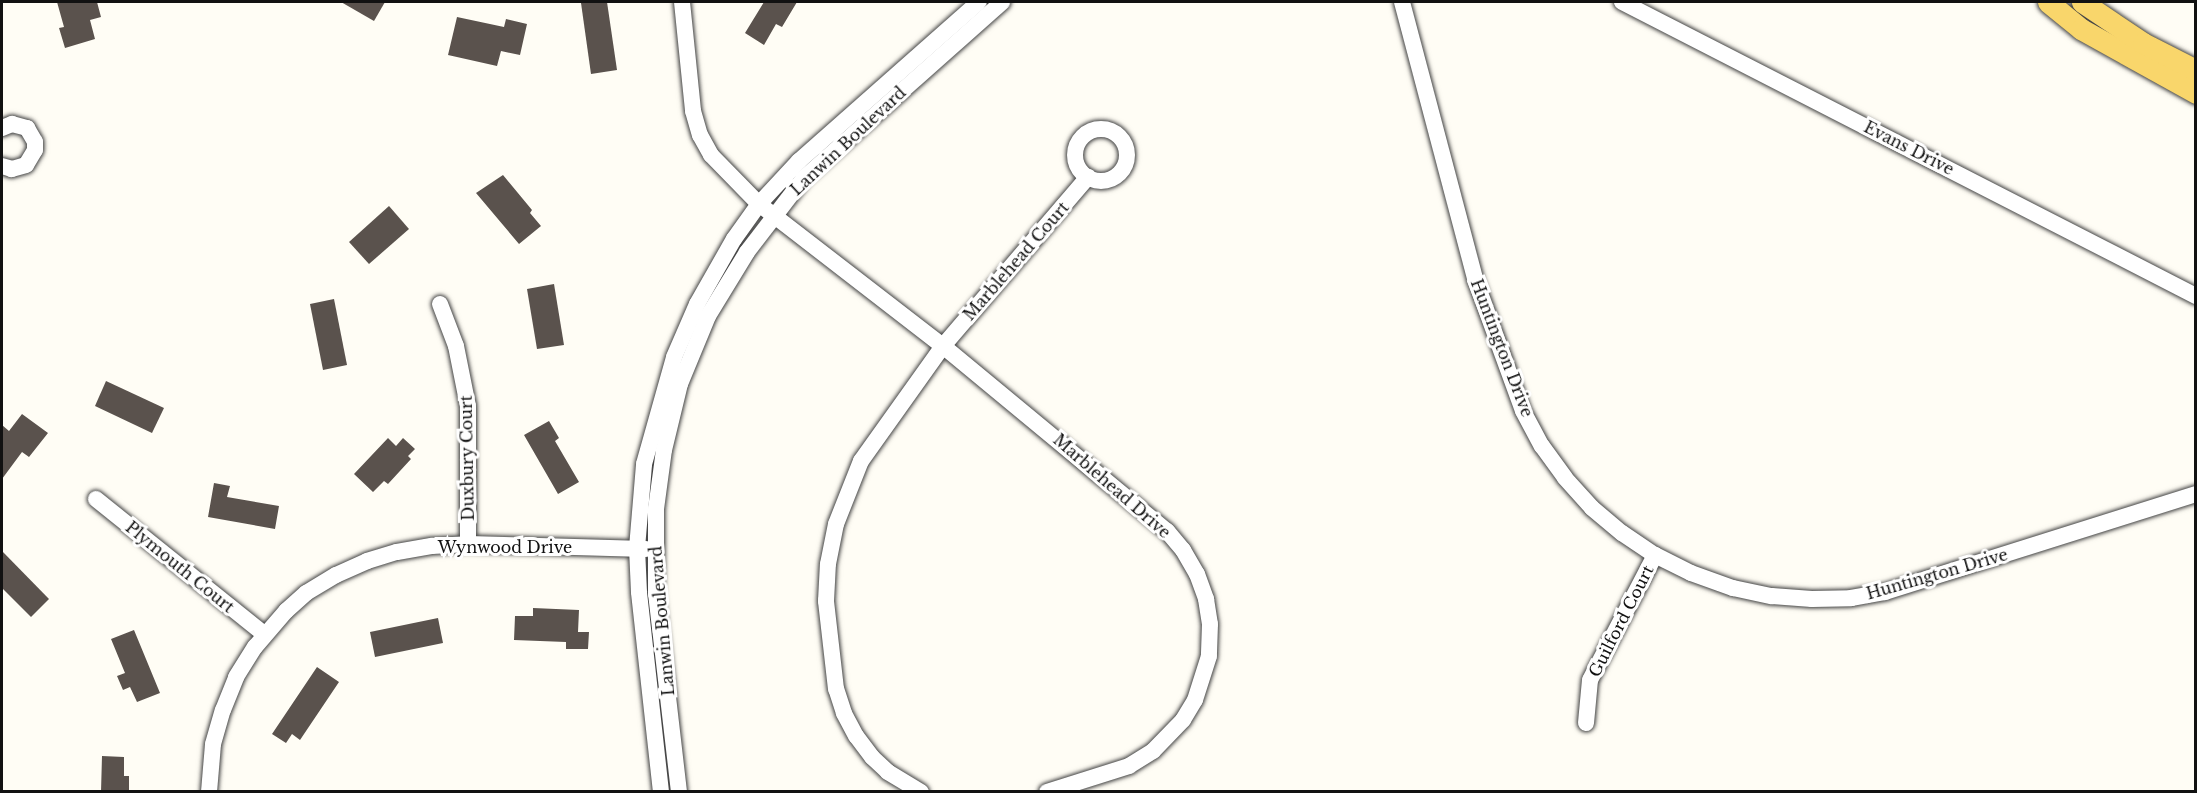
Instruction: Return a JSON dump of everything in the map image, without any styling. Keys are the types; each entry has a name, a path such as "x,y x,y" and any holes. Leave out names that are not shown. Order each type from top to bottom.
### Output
{"main road":[{"path":"2048,2 2081,29 2196,93"},
{"path":"2082,2 2144,43 2196,70"}],"street":[{"name":"Marblehead Drive","path":"682,2 693,111 700,135 711,155 726,173 759,204 943,346 1167,531 1184,550 1197,574 1206,598 1210,624 1209,656 1195,700 1183,720 1153,751 1129,766 1047,792"},
{"name":"Lanwin Boulevard","path":"661,792 639,592 637,548 645,464 674,357 697,304 734,239 759,204 800,161 979,2"},
{"name":"Lanwin Boulevard","path":"679,792 656,594 654,549 656,508 664,450 680,384 708,316 747,252 773,215 804,178 1002,2"},
{"name":"Huntington Drive","path":"1402,2 1475,279 1524,411 1542,446 1565,478 1599,514 1655,555 1691,573 1734,588 1802,599 1851,598 1885,592 2196,494"},
{"name":"Evans Drive","path":"1622,2 2196,296"},
{"path":"2,166 12,169 26,165 35,150 35,142 27,128 3,121"},
{"name":"Marblehead Court","path":"943,346 1088,177"},
{"name":"Duxbury Court","path":"440,304 456,346 468,406 468,544"},
{"path":"921,792 888,772 872,756 856,736 844,713 836,688 826,601 828,564 836,524 861,461 943,346"},
{"name":"Plymouth Court","path":"96,499 264,634"},
{"name":"Wynwood Drive","path":"209,792 213,744 236,677 264,634 306,593 336,575 368,561 421,548 468,544 654,549"},
{"name":"Guilford Court","path":"1586,723 1590,680 1655,555"}],"building":[{"path":"57,2 97,2 101,17 90,20 95,39 65,48 59,28 64,27"},
{"path":"341,2 385,2 374,21"},
{"path":"607,2 617,70 591,74 581,3"},
{"path":"764,2 797,2 782,27 776,24 764,45 745,33"},
{"path":"457,17 504,27 506,19 527,24 520,55 501,51 497,66 448,55"},
{"path":"503,175 532,210 530,213 541,226 519,244 476,193"},
{"path":"389,206 409,229 369,264 349,242"},
{"path":"554,284 564,345 537,349 527,289"},
{"path":"334,299 347,365 323,370 310,304"},
{"path":"106,381 164,408 152,433 95,406"},
{"path":"22,414 48,433 29,457 22,452 2,479 2,425 9,431"},
{"path":"549,421 559,438 555,441 579,482 558,494 524,435"},
{"path":"388,438 396,446 403,438 415,449 408,456 411,459 388,484 384,481 373,492 354,474"},
{"path":"214,483 230,486 227,497 279,506 275,529 208,517"},
{"path":"2,551 49,599 31,617 2,588"},
{"path":"533,608 579,610 578,632 589,632 588,649 566,649 566,642 514,640 515,616 533,616"},
{"path":"438,618 443,643 375,657 370,632"},
{"path":"134,630 160,693 137,702 130,687 123,690 117,676 125,673 111,639"},
{"path":"317,667 339,682 300,740 292,734 286,743 272,734"},
{"path":"102,756 124,757 124,776 129,776 129,792 101,792"}]}
